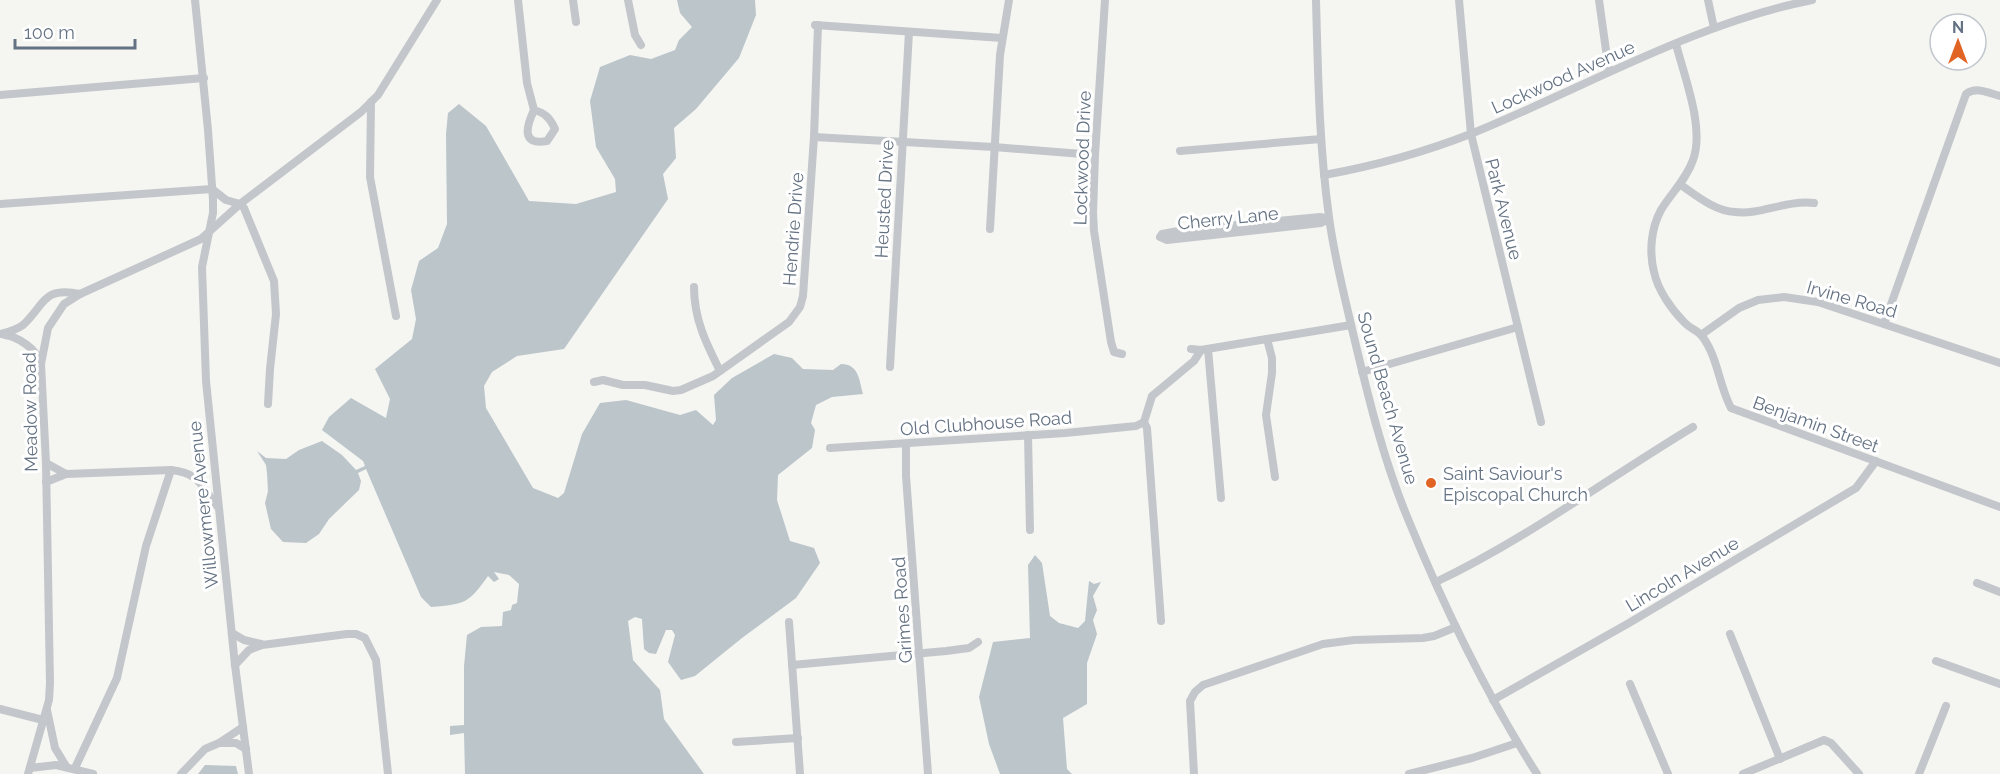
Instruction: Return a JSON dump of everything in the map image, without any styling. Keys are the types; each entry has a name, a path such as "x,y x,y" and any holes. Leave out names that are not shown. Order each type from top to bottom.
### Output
{"street":[{"path":"195,0 204,78 212,189 213,213 209,233"},
{"name":"Meadow Road","path":"29,771 46,709 50,683 41,364 48,328 64,304 80,294 188,246 209,233 240,204 361,112 393,72 437,0"},
{"path":"518,0 527,83 534,110"},
{"path":"573,0 576,22"},
{"path":"628,0 635,35 641,45"},
{"path":"990,230 1002,38 1009,0"},
{"name":"Lockwood Drive","path":"1105,0 1095,155 1094,231 1118,353"},
{"name":"Sound Beach Avenue","path":"1316,0 1321,139 1329,219 1351,324 1377,430 1400,498 1456,627 1493,700 1537,774"},
{"name":"Park Avenue","path":"1458,0 1471,134 1541,422"},
{"path":"1599,0 1609,72"},
{"path":"1708,0 1714,28"},
{"name":"Lockwood Avenue","path":"1324,175 1380,163 1471,134 1714,28 1775,7 1812,0"},
{"name":"Hendrie Drive","path":"594,382 603,380 673,391 694,386 720,371 789,322 800,307 803,296 814,137 815,25 909,32"},
{"path":"909,32 1002,38"},
{"name":"Heusted Drive","path":"890,367 909,32"},
{"name":"Benjamin Street","path":"1676,44 1697,135 1694,160 1681,185 1660,211 1652,234 1653,271 1658,286 1671,306 1684,323 1701,335 1711,352 1731,408 2000,507"},
{"path":"0,95 204,78"},
{"path":"1884,324 1966,94 1976,89 2000,96"},
{"path":"371,102 370,177 396,316"},
{"path":"814,137 1095,155"},
{"path":"1180,151 1321,139"},
{"path":"1681,185 1713,206 1734,212 1753,212 1798,201 1814,202"},
{"path":"0,204 212,189 226,200 240,204 250,219 274,281 276,314 268,404"},
{"name":"Cherry Lane","path":"1320,217 1329,219 1321,223 1167,240 1160,237 1162,234 1184,230 1320,217"},
{"name":"Willowmere Avenue","path":"209,233 202,267 209,422 249,774"},
{"path":"694,287 695,310 699,326 720,371"},
{"path":"1,334 15,330 23,324 44,299 60,292 80,294"},
{"name":"Irvine Road","path":"1701,335 1739,308 1758,300 1774,297 1818,302 2000,363"},
{"path":"1191,349 1205,349 1351,324"},
{"path":"1362,372 1518,327"},
{"path":"1,334 11,336 25,344 39,357 41,364"},
{"path":"1268,339 1272,358 1272,374 1266,415 1275,477"},
{"path":"1161,621 1147,429 1144,422 1152,396 1205,349"},
{"path":"1205,349 1221,498"},
{"name":"Old Clubhouse Road","path":"830,448 1028,435 1136,426 1144,422"},
{"path":"1436,582 1481,561 1693,427"},
{"path":"1028,435 1030,530"},
{"name":"Grimes Road","path":"906,444 906,476 928,774"},
{"name":"Lincoln Avenue","path":"1493,700 1629,623 1856,488 1876,462"},
{"path":"45,463 66,474"},
{"path":"70,767 117,678 146,546 171,470"},
{"path":"46,482 66,474 171,470 186,472 195,476 218,507"},
{"path":"1977,583 2000,592"},
{"path":"789,622 800,774"},
{"path":"1194,774 1190,701 1203,685 1323,644 1354,640 1423,638 1456,627"},
{"path":"232,633 244,640 262,645"},
{"path":"235,665 249,650 262,645 347,634 356,634 365,638 376,660 388,774"},
{"path":"1730,634 1780,759"},
{"path":"792,665 969,648 978,642"},
{"path":"1936,661 2000,684"},
{"path":"1630,684 1668,774"},
{"path":"1919,774 1946,706"},
{"path":"0,709 43,720"},
{"path":"46,709 55,748 70,767"},
{"path":"181,774 205,749 243,728"},
{"path":"736,742 798,738"},
{"path":"1743,774 1824,740 1831,743 1859,774"},
{"path":"219,743 236,743 246,749"},
{"path":"1409,774 1472,758 1517,743"},
{"path":"29,771 45,765 70,767 93,774"}],"shaded area":[{"path":"677,0 755,0 756,15 739,58 696,109 674,128 676,158 663,174 668,199 564,349 517,356 492,372 484,386 486,408 533,488 558,498 564,493 582,434 600,403 626,400 680,415 696,410 713,425 716,420 714,395 732,378 774,354 792,358 803,369 833,370 841,364 847,365 855,370 863,394 832,397 816,405 811,423 815,430 812,448 778,475 777,500 790,541 814,548 820,563 796,598 695,676 681,680 668,662 675,635 672,630 666,630 656,654 649,653 644,649 642,619 635,617 628,621 633,660 660,690 664,719 704,774 465,774 464,733 450,735 450,726 464,725 464,666 467,635 481,627 502,626 503,612 511,610 512,605 517,603 519,584 509,575 494,572 499,579 494,582 488,576 465,601 431,607 421,597 366,469 358,473 361,481 359,490 329,519 319,534 306,543 283,542 271,529 265,503 268,491 266,465 257,451 266,458 286,459 299,450 322,441 342,455 356,470 365,466 363,461 322,430 329,417 351,398 386,418 390,399 375,369 412,339 416,319 411,290 419,261 438,248 447,224 446,134 448,113 459,104 486,126 529,201 576,204 616,192 615,179 596,147 590,101 600,67 630,55 651,59 675,50 679,40 692,27 680,13"},
{"path":"1035,555 1042,563 1050,616 1059,623 1078,628 1085,621 1089,581 1094,584 1101,582 1093,596 1097,610 1093,620 1097,634 1087,663 1087,704 1063,718 1067,769 1072,774 1000,774 989,744 979,697 993,642 1030,638 1028,565"},
{"path":"205,765 236,766 238,774 198,774"}],"place":[{"name":"Saint Saviour's Episcopal Church","path":"1431,483"}]}
